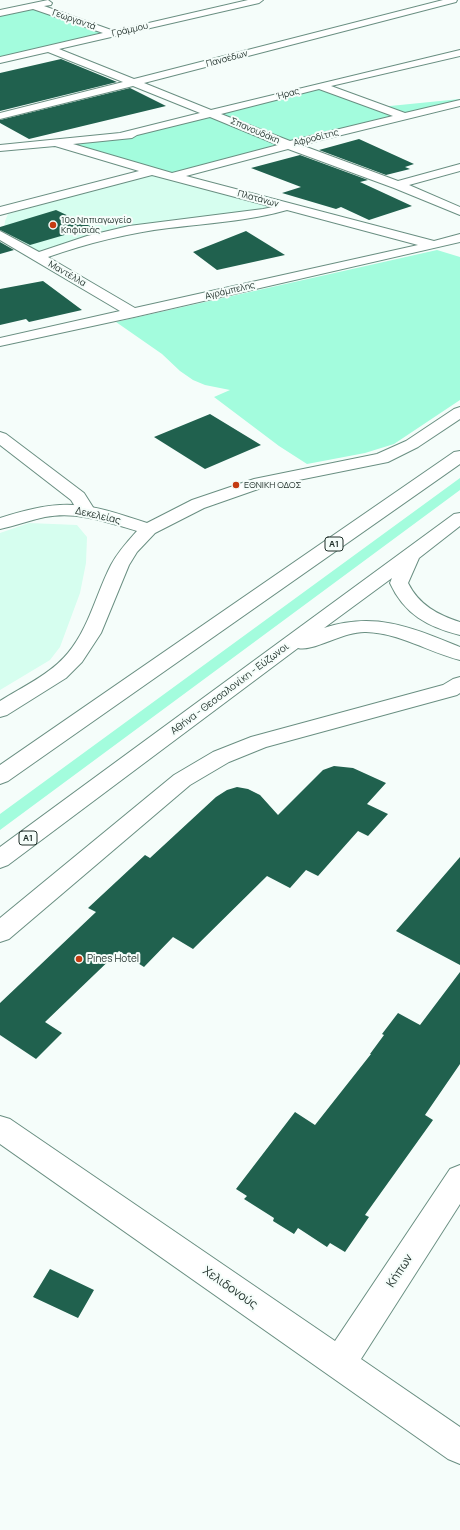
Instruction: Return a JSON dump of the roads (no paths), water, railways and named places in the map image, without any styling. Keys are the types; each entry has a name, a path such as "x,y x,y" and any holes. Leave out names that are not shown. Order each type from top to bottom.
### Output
{"main road":[{"name":"Γράμμου","path":"0,60 259,0"},
{"name":"Πανσέδων","path":"0,116 453,0"},
{"path":"0,13 55,1"},
{"name":"Γεωργαντά","path":"34,6 114,34"},
{"name":"Σπανουδάκη","path":"50,49 136,82 289,145 398,184 460,211"},
{"name":"Ήρας","path":"117,137 214,114 320,86 460,53"},
{"path":"320,86 405,117"},
{"path":"380,107 460,99"},
{"name":"Αφροδίτης","path":"173,176 289,145 460,103"},
{"path":"219,127 242,125"},
{"name":"Ήρας","path":"0,148 188,130"},
{"name":"Πλατάνων","path":"57,143 152,171 454,251"},
{"path":"398,184 460,167"},
{"path":"0,211 152,171"},
{"path":"37,257 72,244 131,230 264,213 288,207"},
{"path":"0,219 0,227"},
{"name":"Μαντέλλα","path":"0,235 134,313"},
{"name":"Αγράμπελης","path":"0,342 134,313 460,238"},
{"path":"0,710 48,680 76,658 90,634 120,565 130,548 149,529 198,504 260,483 382,458 412,444 460,412"},
{"path":"0,437 78,497 87,512"},
{"name":"Α1","path":"0,776 460,456"},
{"name":"Δεκελείας","path":"0,524 46,511 70,510 87,512 149,529"},
{"name":"Αθήνα - Θεσσαλονίκη - Εύζωνοι","path":"0,859 460,518"},
{"path":"410,556 399,584 403,595 412,606 427,616 460,629"},
{"path":"277,653 336,630 352,627 371,627 389,629 410,635 460,654"},
{"path":"0,932 182,780 221,757 259,742 450,690 460,684"},
{"name":"Χελιδονούς","path":"0,1128 460,1447"},
{"name":"Κήπων","path":"339,1364 460,1178"}],"place":[{"name":"10ο Νηπιαγωγείο Κηφισιάς","path":"53,225"},
{"name":"ΕΘΝΙΚΗ ΟΔΟΣ","path":"236,485"},
{"name":"Pines Hotel","path":"79,959"}]}
